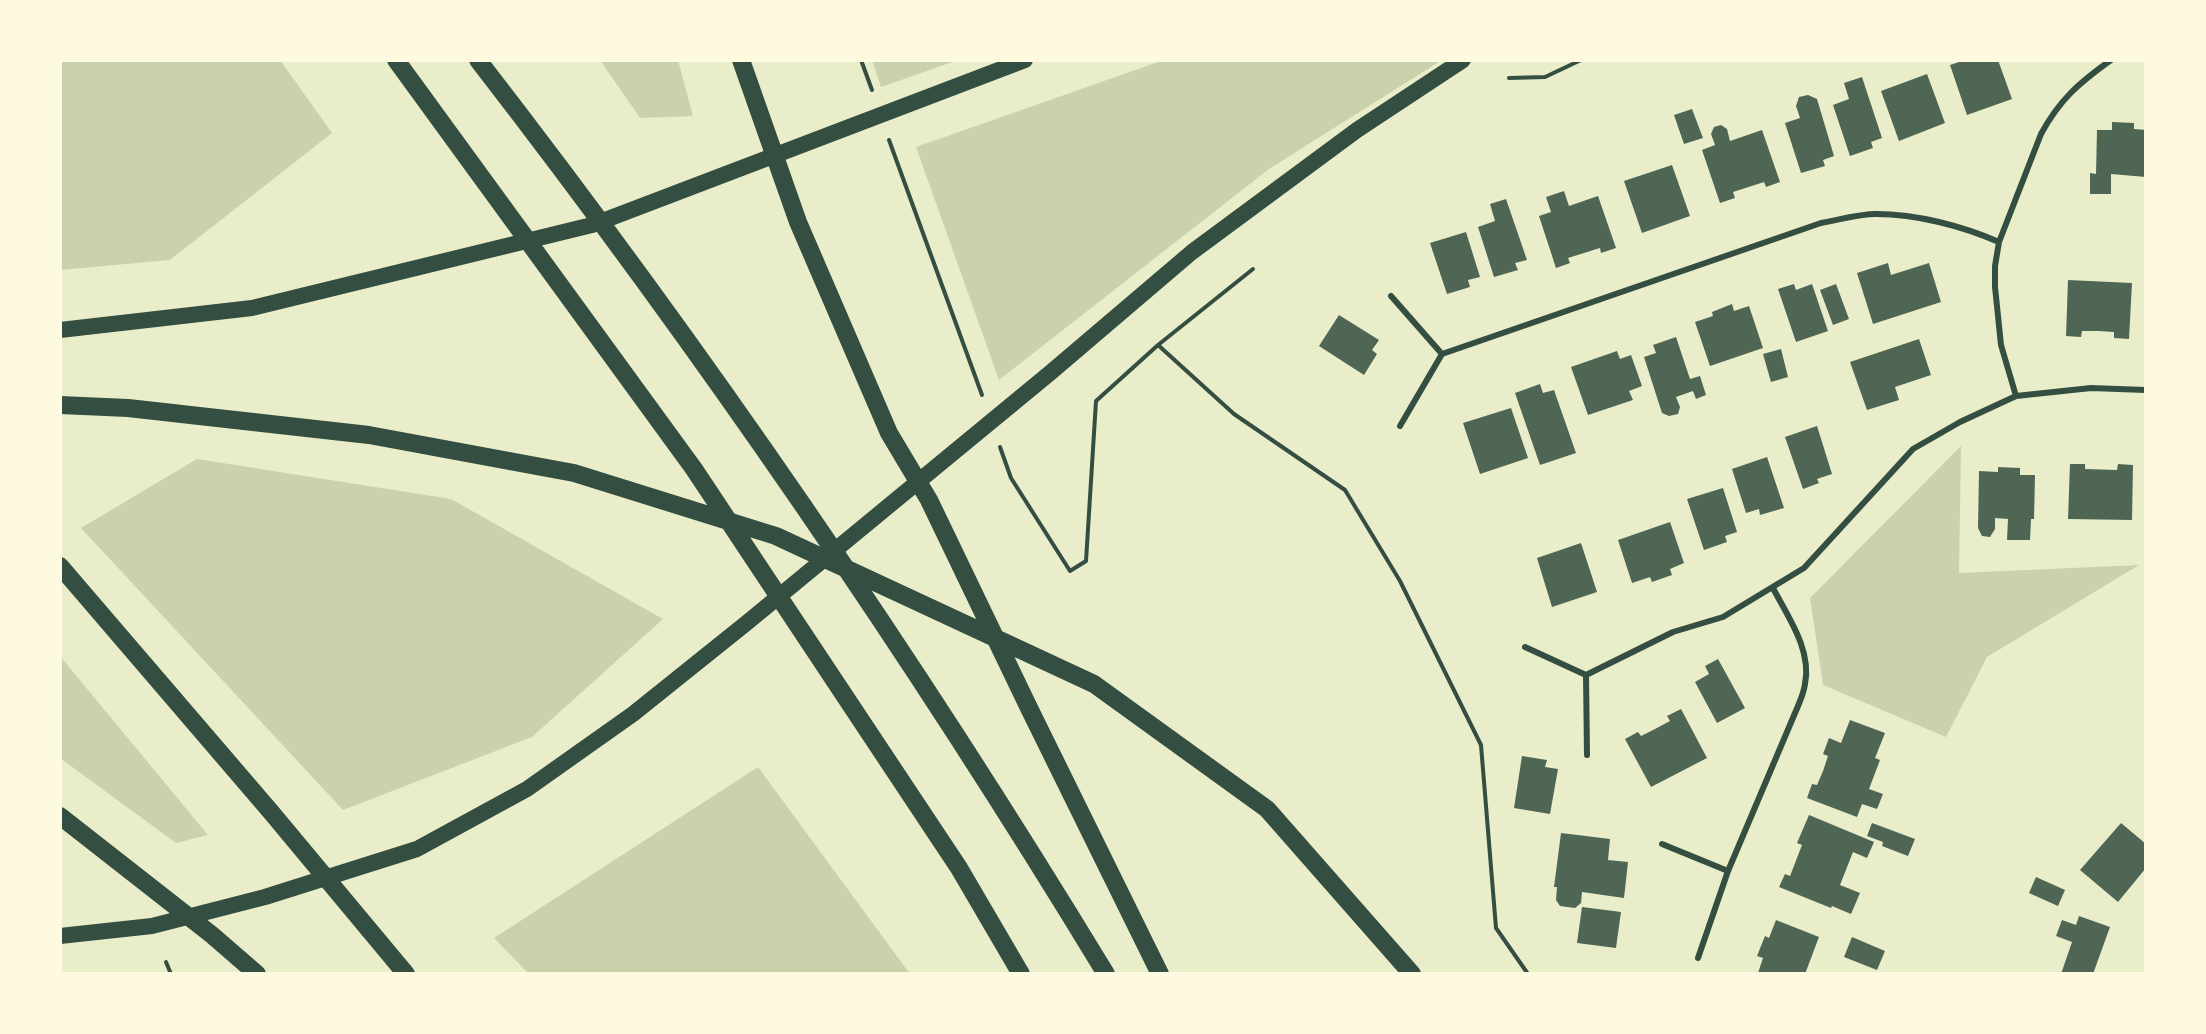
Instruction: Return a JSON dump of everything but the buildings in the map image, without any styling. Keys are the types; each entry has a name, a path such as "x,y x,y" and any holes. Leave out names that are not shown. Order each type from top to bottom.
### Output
{"highway":[{"path":"396,60 694,469 959,868 1021,974"},
{"path":"478,60 651,289 789,484 972,760 1106,974"},
{"path":"741,60 798,222 889,434 928,500 1160,974"},
{"path":"60,330 252,308 592,225 1025,60"},
{"path":"60,936 152,927 265,897 417,849 527,789 633,714 749,621 1050,373 1192,252 1357,130 1463,60"},
{"path":"60,405 128,408 369,435 574,473 776,536 1094,684 1267,809 1412,974"},
{"path":"60,566 271,812 406,974"},
{"path":"61,817 212,935 257,974"}],"street":[{"path":"2016,396 2001,345 1995,287 1995,266 1999,242 2041,134 2050,118 2070,93 2111,60"},
{"path":"1400,426 1442,354 1821,223 1874,214 1902,215 1978,233 1999,242"},
{"path":"1392,296 1442,354"},
{"path":"1586,675 1673,632 1723,617 1804,568 1913,449 1960,422 2016,396 2091,388 2146,390"},
{"path":"1698,958 1728,871 1798,706 1805,684 1806,667 1803,648 1773,588"},
{"path":"1525,647 1586,675"},
{"path":"1586,675 1587,755"},
{"path":"1662,844 1728,871"}],"path":[{"path":"861,60 873,93"},
{"path":"1509,78 1545,77 1581,60"},
{"path":"889,137 984,401"},
{"path":"1000,445 1011,478 1070,571 1086,561 1096,401 1158,345 1253,269"},
{"path":"1158,345 1234,414 1345,490 1400,581 1481,745 1496,928 1528,974"},
{"path":"166,962 171,974"}],"green space":[{"path":"60,60 280,60 332,133 170,260 60,270"},
{"path":"600,60 678,60 693,116 640,118"},
{"path":"872,60 958,60 881,87"},
{"path":"1164,60 1442,60 1269,169 999,380 916,147"},
{"path":"1961,446 1959,573 2139,565 1987,657 1946,737 1823,685 1810,598"},
{"path":"197,459 451,499 663,619 532,737 343,810 81,528"},
{"path":"60,656 208,835 176,843 60,758"},
{"path":"758,767 910,974 529,974 494,938"}]}
